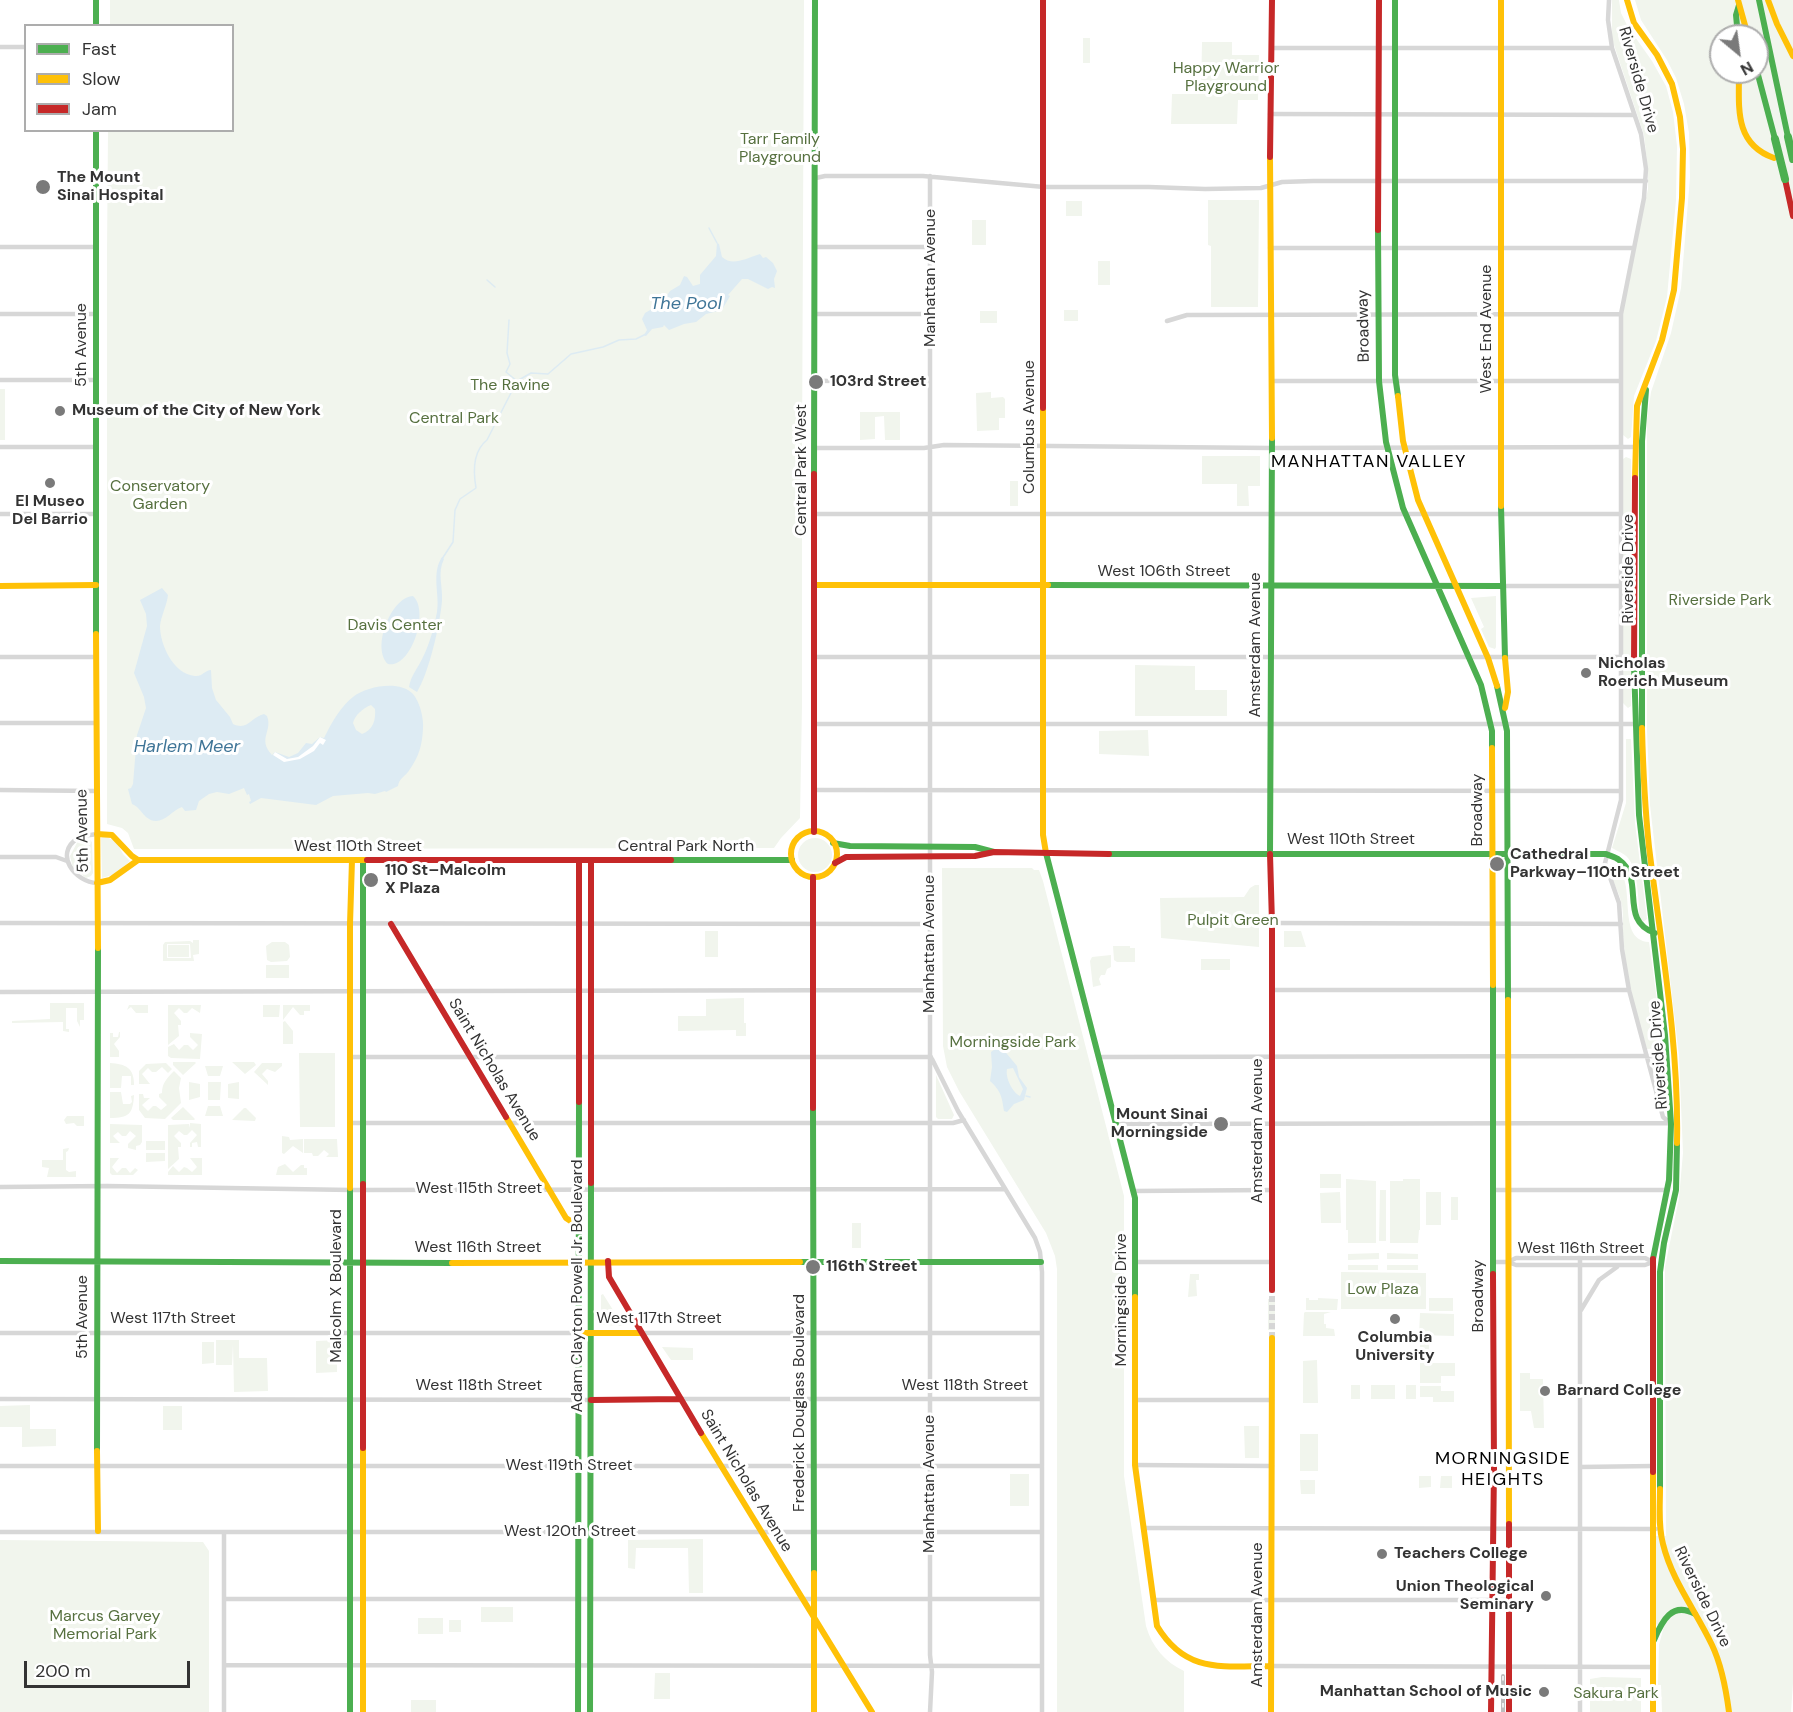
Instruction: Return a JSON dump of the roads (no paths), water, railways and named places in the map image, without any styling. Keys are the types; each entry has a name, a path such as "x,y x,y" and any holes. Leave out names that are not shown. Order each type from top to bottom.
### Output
{"main road":[{"path":"96,0 96,24"},
{"name":"Central Park West","path":"814,832 815,0"},
{"name":"Columbus Avenue","path":"1043,0 1043,843 1046,854"},
{"name":"Amsterdam Avenue","path":"1272,0 1270,114 1272,1290"},
{"name":"Broadway","path":"1379,0 1377,314 1379,381 1387,447 1406,514 1470,657 1481,685 1491,724 1494,1468 1491,1712"},
{"name":"Broadway","path":"1395,0 1395,381 1404,447 1416,495 1488,658 1506,724 1509,1712"},
{"name":"West End Avenue","path":"1501,0 1501,514 1502,586 1508,692 1504,714"},
{"name":"Riverside Drive","path":"1627,0 1635,23 1660,60 1674,89 1683,149 1681,209 1674,290 1662,340 1637,406 1640,827 1656,933 1670,1056 1673,1123 1672,1190 1657,1262 1653,1466 1656,1529 1668,1563 1720,1666 1729,1712"},
{"path":"1759,0 1793,159"},
{"path":"1768,0 1793,56"},
{"path":"1737,24 1739,2"},
{"path":"1739,2 1745,24"},
{"path":"1739,84 1740,114 1745,135 1757,151 1774,159"},
{"path":"1760,84 1793,216"},
{"name":"5th Avenue","path":"96,132 98,923 96,1466 98,1532"},
{"path":"0,586 96,585"},
{"name":"West 106th Street","path":"815,585 1502,586"},
{"path":"814,832 825,835 833,843 837,855 835,863 827,873 813,877 801,873 792,860 792,849 796,840 806,833 814,832"},
{"path":"97,834 115,836 130,856 138,860"},
{"name":"West 110th Street","path":"833,843 850,846 975,846 994,852"},
{"name":"West 110th Street","path":"835,863 846,857 975,856 994,852 1046,854 1606,854"},
{"name":"Morningside Drive","path":"1046,854 1136,1203 1135,1465 1155,1619 1161,1635 1173,1650 1184,1658 1201,1664 1271,1666"},
{"path":"1606,854 1617,858 1626,866 1638,925 1643,931 1656,933"},
{"path":"97,883 115,879 127,866 138,860"},
{"name":"West 110th Street","path":"138,860 579,860"},
{"name":"Malcolm X Boulevard","path":"350,1712 350,924 352,860"},
{"name":"Malcolm X Boulevard","path":"363,860 363,1712"},
{"name":"Central Park North","path":"579,860 792,860"},
{"name":"Adam Clayton Powell Jr. Boulevard","path":"578,1712 579,860"},
{"name":"Adam Clayton Powell Jr. Boulevard","path":"590,1712 591,860"},
{"name":"Frederick Douglass Boulevard","path":"813,877 814,1712"},
{"name":"Saint Nicholas Avenue","path":"390,924 568,1221 578,1226"},
{"name":"West 116th Street","path":"0,1261 1041,1262"},
{"name":"Saint Nicholas Avenue","path":"608,1261 609,1277 641,1333 872,1712"},
{"name":"Riverside Drive","path":"1653,1712 1657,1262"},
{"name":"West 117th Street","path":"578,1333 641,1333"},
{"name":"Amsterdam Avenue","path":"1271,1712 1272,1338"},
{"name":"West 118th Street","path":"591,1400 681,1400"},
{"path":"1493,1400 1508,1400"},
{"path":"1494,1468 1509,1468"},
{"path":"1653,1643 1664,1619 1670,1613 1688,1610 1697,1617"}],"street":[{"name":"Riverside Drive","path":"1609,0 1608,20 1612,48 1645,154 1646,181 1621,314 1621,791 1620,807 1606,854 1606,869 1619,903 1622,949 1629,990 1663,1117 1673,1123"},
{"path":"0,47 24,47"},
{"path":"1272,48 1612,48"},
{"path":"1270,114 1634,115"},
{"path":"816,178 825,176 930,176 1044,187 1204,189 1262,188 1270,184 1292,181 1646,181"},
{"name":"Manhattan Avenue","path":"930,176 930,1533 932,1665 930,1712"},
{"path":"0,247 96,246"},
{"path":"816,247 931,248"},
{"path":"1270,248 1634,248"},
{"path":"0,314 96,314"},
{"path":"815,314 930,314"},
{"path":"1167,321 1187,315 1621,314"},
{"path":"0,380 96,380"},
{"path":"815,381 930,380"},
{"path":"1272,381 1621,381"},
{"path":"815,448 1043,445 1271,448 1638,447"},
{"path":"0,447 96,447"},
{"path":"0,514 96,514"},
{"path":"815,514 1621,514"},
{"name":"West 106th Street","path":"1502,586 1621,586"},
{"path":"0,657 96,657"},
{"path":"815,657 1621,657"},
{"path":"0,723 96,723"},
{"path":"815,724 1639,724"},
{"path":"0,790 96,790"},
{"path":"815,790 1621,791"},
{"path":"97,834 76,840 70,847 67,861 78,877 97,883"},
{"path":"0,856 56,857 67,861"},
{"path":"0,923 930,924"},
{"path":"1272,924 1621,924"},
{"path":"0,992 930,990"},
{"path":"1272,990 1629,990"},
{"path":"351,1057 931,1056 964,1120 1033,1233 1041,1262 1042,1712"},
{"path":"1099,1057 1670,1056"},
{"path":"350,1123 953,1123 964,1120"},
{"path":"1116,1124 1673,1123"},
{"name":"West 115th Street","path":"0,1187 351,1190 1005,1189"},
{"path":"1493,1190 1672,1190"},
{"path":"1133,1191 1272,1191"},
{"name":"West 116th Street","path":"1508,1262 1516,1258 1645,1258 1657,1262"},
{"path":"1580,1258 1580,1712"},
{"path":"1135,1262 1272,1262"},
{"name":"West 116th Street","path":"1493,1262 1508,1262 1516,1265 1645,1265 1657,1262"},
{"path":"1580,1312 1597,1282 1608,1272 1622,1265"},
{"name":"West 117th Street","path":"0,1333 578,1333"},
{"name":"West 117th Street","path":"641,1333 1042,1333"},
{"name":"West 118th Street","path":"0,1399 591,1400"},
{"name":"West 118th Street","path":"681,1400 1042,1399"},
{"path":"1135,1400 1272,1400"},
{"path":"1135,1465 1272,1466"},
{"name":"West 119th Street","path":"0,1466 1042,1466"},
{"path":"1580,1467 1653,1466"},
{"path":"1143,1528 1656,1529"},
{"name":"West 120th Street","path":"0,1532 1042,1532"},
{"path":"224,1532 224,1712"},
{"path":"224,1599 1042,1599"},
{"path":"1153,1600 1509,1600"},
{"path":"224,1665 1042,1666"},
{"path":"1271,1666 1653,1667"}],"water":[{"name":"The Pool","path":"717,243 722,257 726,260 739,261 760,254 763,258 766,257 777,271 774,279 775,288 768,289 748,279 742,279 728,295 730,296 723,308 718,311 706,314 696,322 669,330 664,325 644,335 647,330 642,319 645,313 662,303 670,291 680,285 684,276 693,286 700,284 700,275 716,256"},
{"path":"442,557 444,559 441,569 442,601 439,622 430,661 417,692 409,687 430,641 438,605 437,570"},
{"name":"Harlem Meer","path":"162,588 168,595 160,626 162,641 169,657 180,670 187,674 197,676 211,670 212,688 216,700 233,724 242,726 264,714 267,716 268,726 265,740 272,755 275,752 289,757 298,753 306,743 312,744 320,737 324,738 340,711 353,697 366,690 392,686 400,687 413,694 421,711 423,735 412,767 398,786 386,792 333,796 316,805 261,798 250,804 249,794 247,795 244,788 229,794 217,792 209,794 199,801 196,810 185,811 182,807 156,821 146,817 132,804 128,789 133,784 137,735 146,708 134,673 147,626 146,614 140,600","holes":["371,705 375,709 374,721 369,730 362,734 356,730 353,723 357,715"]},
{"path":"413,596 418,603 420,614 416,637 404,658 396,663 388,664 383,657 382,647 386,624 397,605"},
{"path":"998,1047 1002,1048 1017,1066 1019,1077 1027,1088 1024,1100 1014,1104 1007,1112 1004,1111 999,1091 990,1081 991,1052","holes":["1013,1068 1023,1089 1020,1096 1015,1092 1008,1081 1007,1069"]}],"waterway":[{"path":"709,228 717,243"},
{"path":"487,280 495,287"},
{"path":"509,320 507,353 510,364 506,372 517,381"},
{"path":"442,559 453,542 455,510 460,499 476,488 474,468 479,450 487,440 517,381 531,373 548,374 571,354 603,347 619,340 636,339 646,334"},
{"path":"1026,1096 1030,1097"}],"tunnel":[{"path":"1272,1290 1272,1338"}],"railway":[{"path":"1503,1676 1503,1712"}],"place":[{"name":"The Mount Sinai Hospital","path":"43,187"},
{"name":"103rd Street","path":"816,382"},
{"name":"Museum of the City of New York","path":"60,411"},
{"name":"El Museo Del Barrio","path":"50,483"},
{"name":"Nicholas Roerich Museum","path":"1586,673"},
{"name":"Cathedral Parkway–110th Street","path":"1497,864"},
{"name":"110 St–Malcolm X Plaza","path":"371,880"},
{"name":"Mount Sinai Morningside","path":"1221,1124"},
{"name":"116th Street","path":"813,1267"},
{"name":"Columbia University","path":"1395,1319"},
{"name":"Barnard College","path":"1545,1391"},
{"name":"Teachers College","path":"1382,1554"},
{"name":"Union Theological Seminary","path":"1546,1596"},
{"name":"Manhattan School of Music","path":"1544,1692"}],"district":[{"name":"MANHATTAN VALLEY","path":"1369,462"},
{"name":"MORNINGSIDE HEIGHTS","path":"1503,1469"}],"park label":[{"name":"Happy Warrior Playground","path":"1226,78"},
{"name":"Tarr Family Playground","path":"780,149"},
{"name":"The Ravine","path":"510,386"},
{"name":"Central Park","path":"454,419"},
{"name":"Conservatory Garden","path":"160,496"},
{"name":"Riverside Park","path":"1720,601"},
{"name":"Davis Center","path":"395,626"},
{"name":"Pulpit Green","path":"1233,921"},
{"name":"Morningside Park","path":"1013,1043"},
{"name":"Low Plaza","path":"1383,1290"},
{"name":"Marcus Garvey Memorial Park","path":"105,1626"},
{"name":"Sakura Park","path":"1616,1694"}]}
